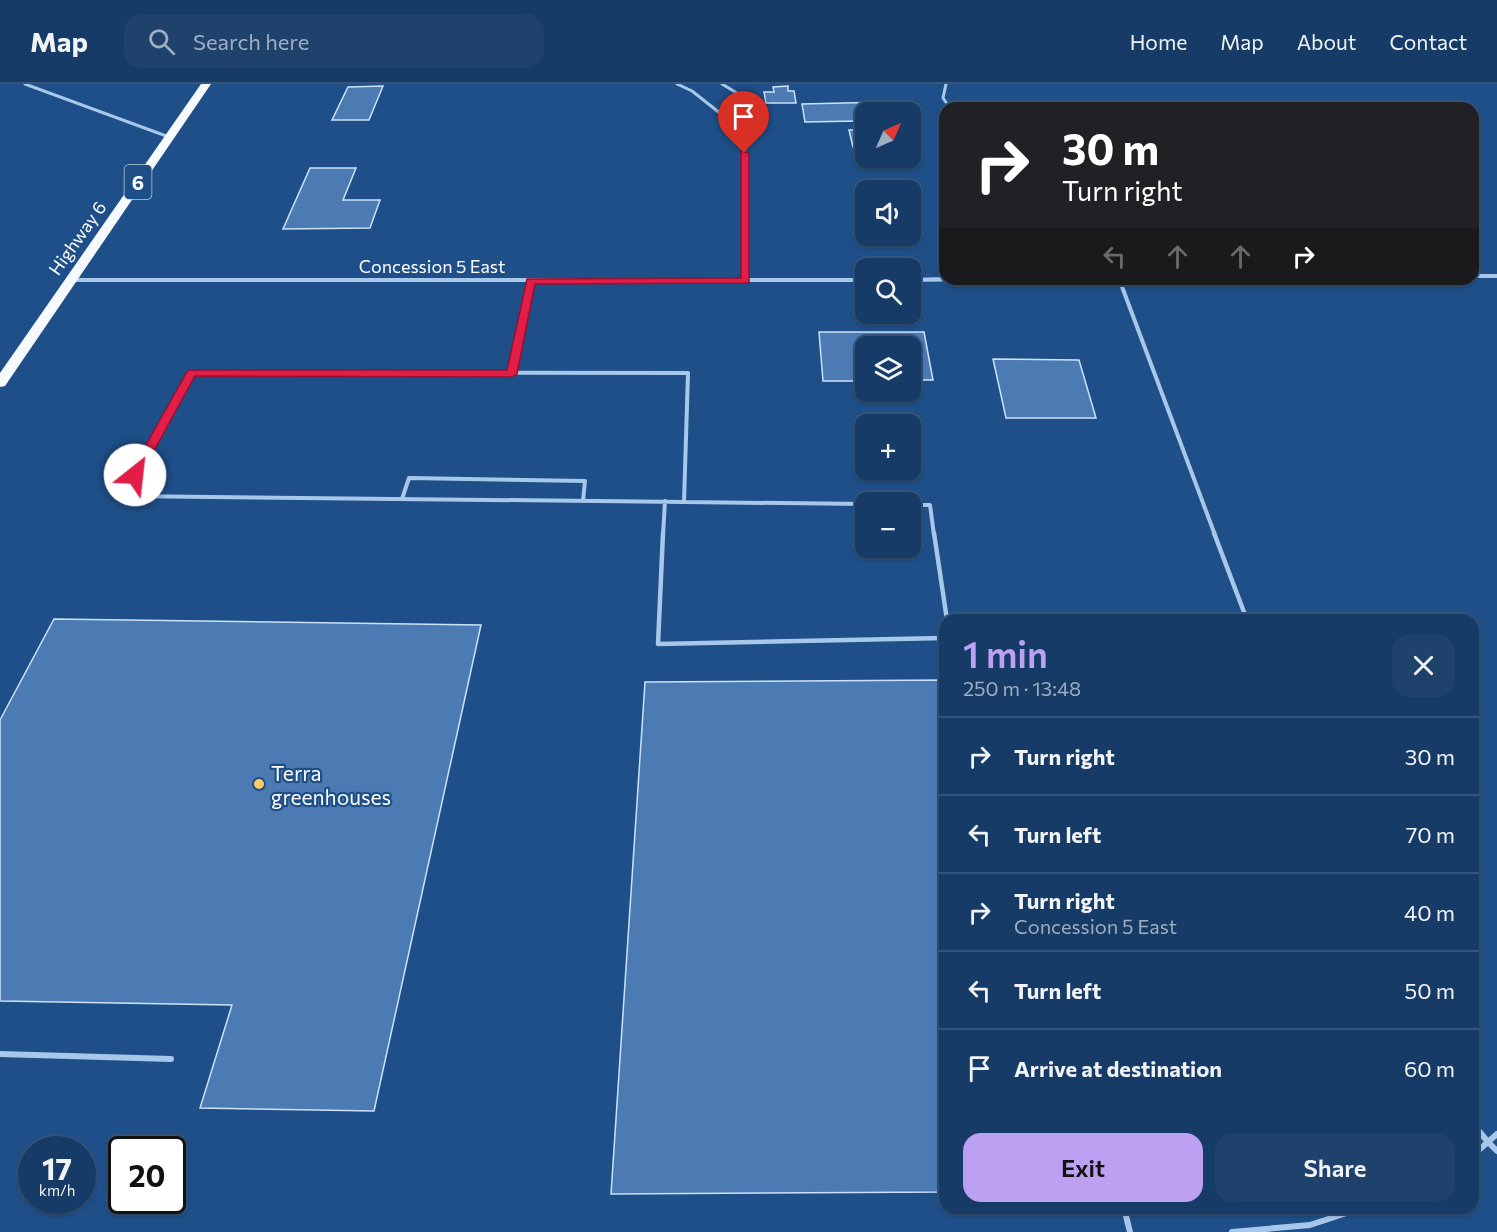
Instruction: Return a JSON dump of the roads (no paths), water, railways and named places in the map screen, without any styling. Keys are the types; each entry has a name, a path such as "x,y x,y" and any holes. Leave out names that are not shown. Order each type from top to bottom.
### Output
{"highway":[{"name":"Highway 6","path":"0,383 206,84"}],"street":[{"path":"1479,276 1497,276"},
{"name":"Concession 5 East","path":"70,280 855,280"},
{"path":"921,280 939,280"}],"lane":[{"path":"25,84 169,137"},
{"path":"677,84 692,91 744,132"},
{"path":"722,84 760,106 744,132 746,281"},
{"path":"946,84 943,98 946,102"},
{"path":"512,374 531,281"},
{"path":"1121,285 1245,614"},
{"path":"684,502 688,373 192,372 123,496 855,504"},
{"path":"402,499 408,478 585,481 583,501"},
{"path":"665,501 658,644 939,638"},
{"path":"921,505 930,505 946,614"},
{"path":"0,1054 171,1059"},
{"path":"1479,1131 1497,1151"},
{"path":"1479,1150 1497,1134"},
{"path":"1126,1214 1130,1232"},
{"path":"1232,1232 1310,1225 1344,1214"}],"place":[{"name":"Terra greenhouses","path":"259,784"}]}
